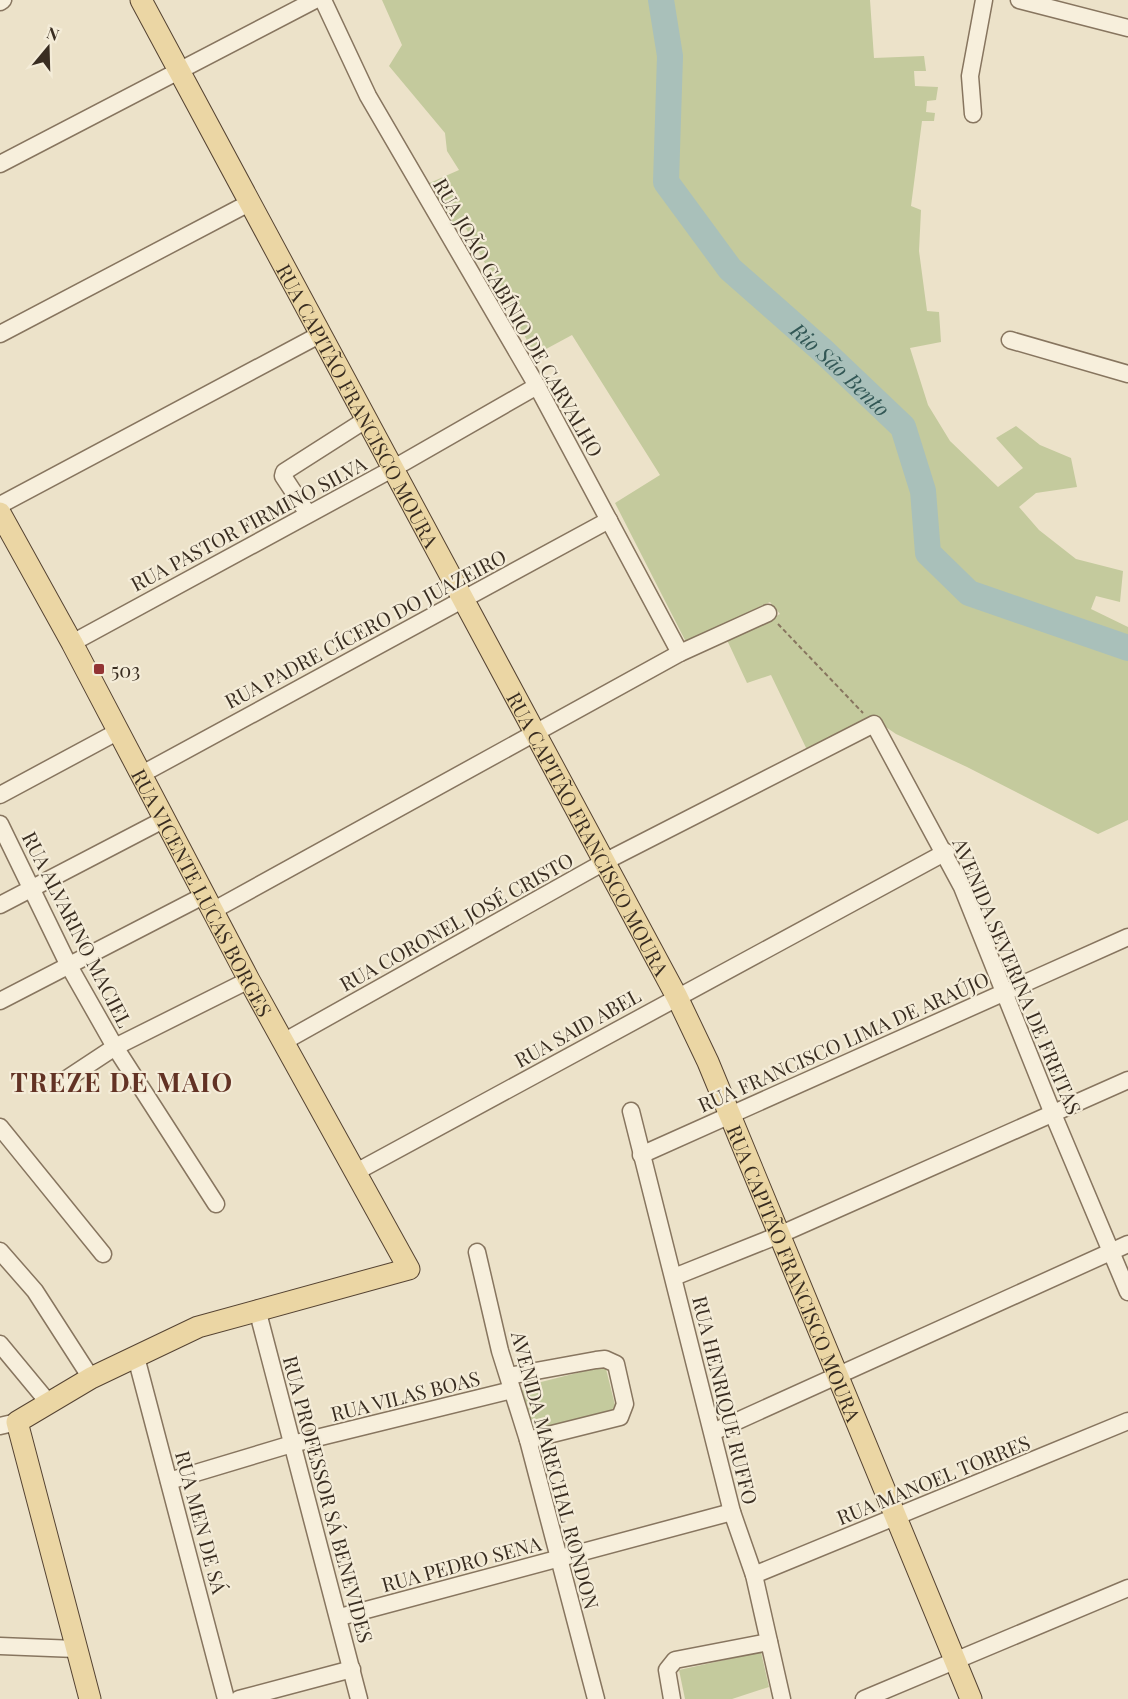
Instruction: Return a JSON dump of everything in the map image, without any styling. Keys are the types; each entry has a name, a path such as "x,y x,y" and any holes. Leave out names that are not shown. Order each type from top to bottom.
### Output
{"main road":[{"name":"RUA CAPITÃO FRANCISCO MOURA","path":"141,0 394,468 462,600 606,861 677,997 708,1062 971,1699"},
{"name":"RUA VICENTE LUCAS BORGES","path":"0,513 72,643 117,732 142,774 249,980 285,1041 409,1269 257,1309"},
{"path":"90,1699 9,1424 91,1378 198,1328 257,1309"}],"street":[{"path":"0,164 315,0"},
{"name":"RUA JOÃO GABÍNIO DE CARVALHO","path":"323,0 368,96 537,386 680,653"},
{"path":"973,114 971,67 984,0"},
{"path":"1019,0 1128,28"},
{"path":"0,334 251,202"},
{"path":"0,505 321,334"},
{"path":"1010,340 1128,374"},
{"name":"RUA PASTOR FIRMINO SILVA","path":"72,643 394,468 537,386"},
{"path":"308,514 284,476 284,472 367,419"},
{"name":"RUA PADRE CÍCERO DO JUAZEIRO","path":"142,774 609,520"},
{"path":"0,1001 69,966 209,903 680,653 768,613"},
{"name":"AVENIDA SEVERINA DE FREITAS","path":"874,724 946,852 1128,1292"},
{"name":"RUA CORONEL JOSÉ CRISTO","path":"285,1041 606,861 874,724"},
{"path":"0,795 117,732"},
{"path":"0,905 165,819"},
{"name":"RUA ALVARINO MACIEL","path":"0,824 69,966 115,1047 216,1204"},
{"name":"RUA SAID ABEL","path":"356,1172 946,852"},
{"name":"RUA FRANCISCO LIMA DE ARAÚJO","path":"641,1155 1128,937"},
{"path":"62,1082 115,1047 249,980"},
{"path":"674,1277 779,1235 1128,1080"},
{"name":"RUA HENRIQUE RUFFO","path":"631,1111 732,1512 754,1575 769,1642 777,1698"},
{"path":"0,1127 12,1145 103,1254"},
{"path":"0,1156 12,1145"},
{"path":"713,1432 1128,1244"},
{"path":"0,1251 35,1291 91,1378"},
{"name":"AVENIDA MARECHAL RONDON","path":"477,1252 510,1383 528,1440 596,1699"},
{"name":"RUA PROFESSOR SÁ BENEVIDES","path":"257,1309 340,1617 359,1699"},
{"path":"0,1344 48,1401"},
{"name":"RUA MEN DE SÁ","path":"136,1357 226,1699"},
{"name":"RUA VILAS BOAS","path":"169,1481 292,1444 596,1360 605,1359 616,1364 625,1404 620,1417 528,1440"},
{"name":"RUA MANOEL TORRES","path":"754,1575 1128,1421"},
{"name":"RUA PEDRO SENA","path":"340,1617 732,1512"},
{"path":"864,1699 1128,1588"},
{"path":"672,1699 667,1670 675,1660 769,1642"},
{"path":"0,1646 76,1649"},
{"path":"239,1699 352,1669"}],"path":[{"path":"768,613 874,724"}],"green space":[{"path":"382,0 870,0 874,58 924,56 926,71 914,71 915,86 938,87 936,100 927,101 926,112 935,113 934,121 922,121 911,206 921,210 919,251 927,311 939,312 941,342 910,348 928,405 950,441 998,487 1023,468 996,438 1016,426 1040,445 1071,458 1077,487 1036,493 1019,507 1039,530 1076,559 1123,571 1120,602 1096,596 1091,609 1128,627 1128,820 1098,834 967,767 896,734 877,721 809,754 771,675 747,683 727,640 780,614 770,602 686,642 615,503 660,475 572,335 535,355 462,221 448,227 425,185 459,170 447,151 445,133 389,66 402,45"},
{"path":"601,1367 606,1369 615,1405 611,1412 537,1429 528,1426 520,1394 525,1386"},
{"path":"761,1652 769,1687 732,1699 685,1699 679,1670"}],"waterway":[{"name":"Rio São Bento","path":"661,0 670,56 666,182 730,269 822,350 903,427 923,491 928,553 969,593 1128,648"}],"place":[{"name":"503","path":"99,669"}],"district":[{"name":"TREZE DE MAIO","path":"122,1081"}]}
